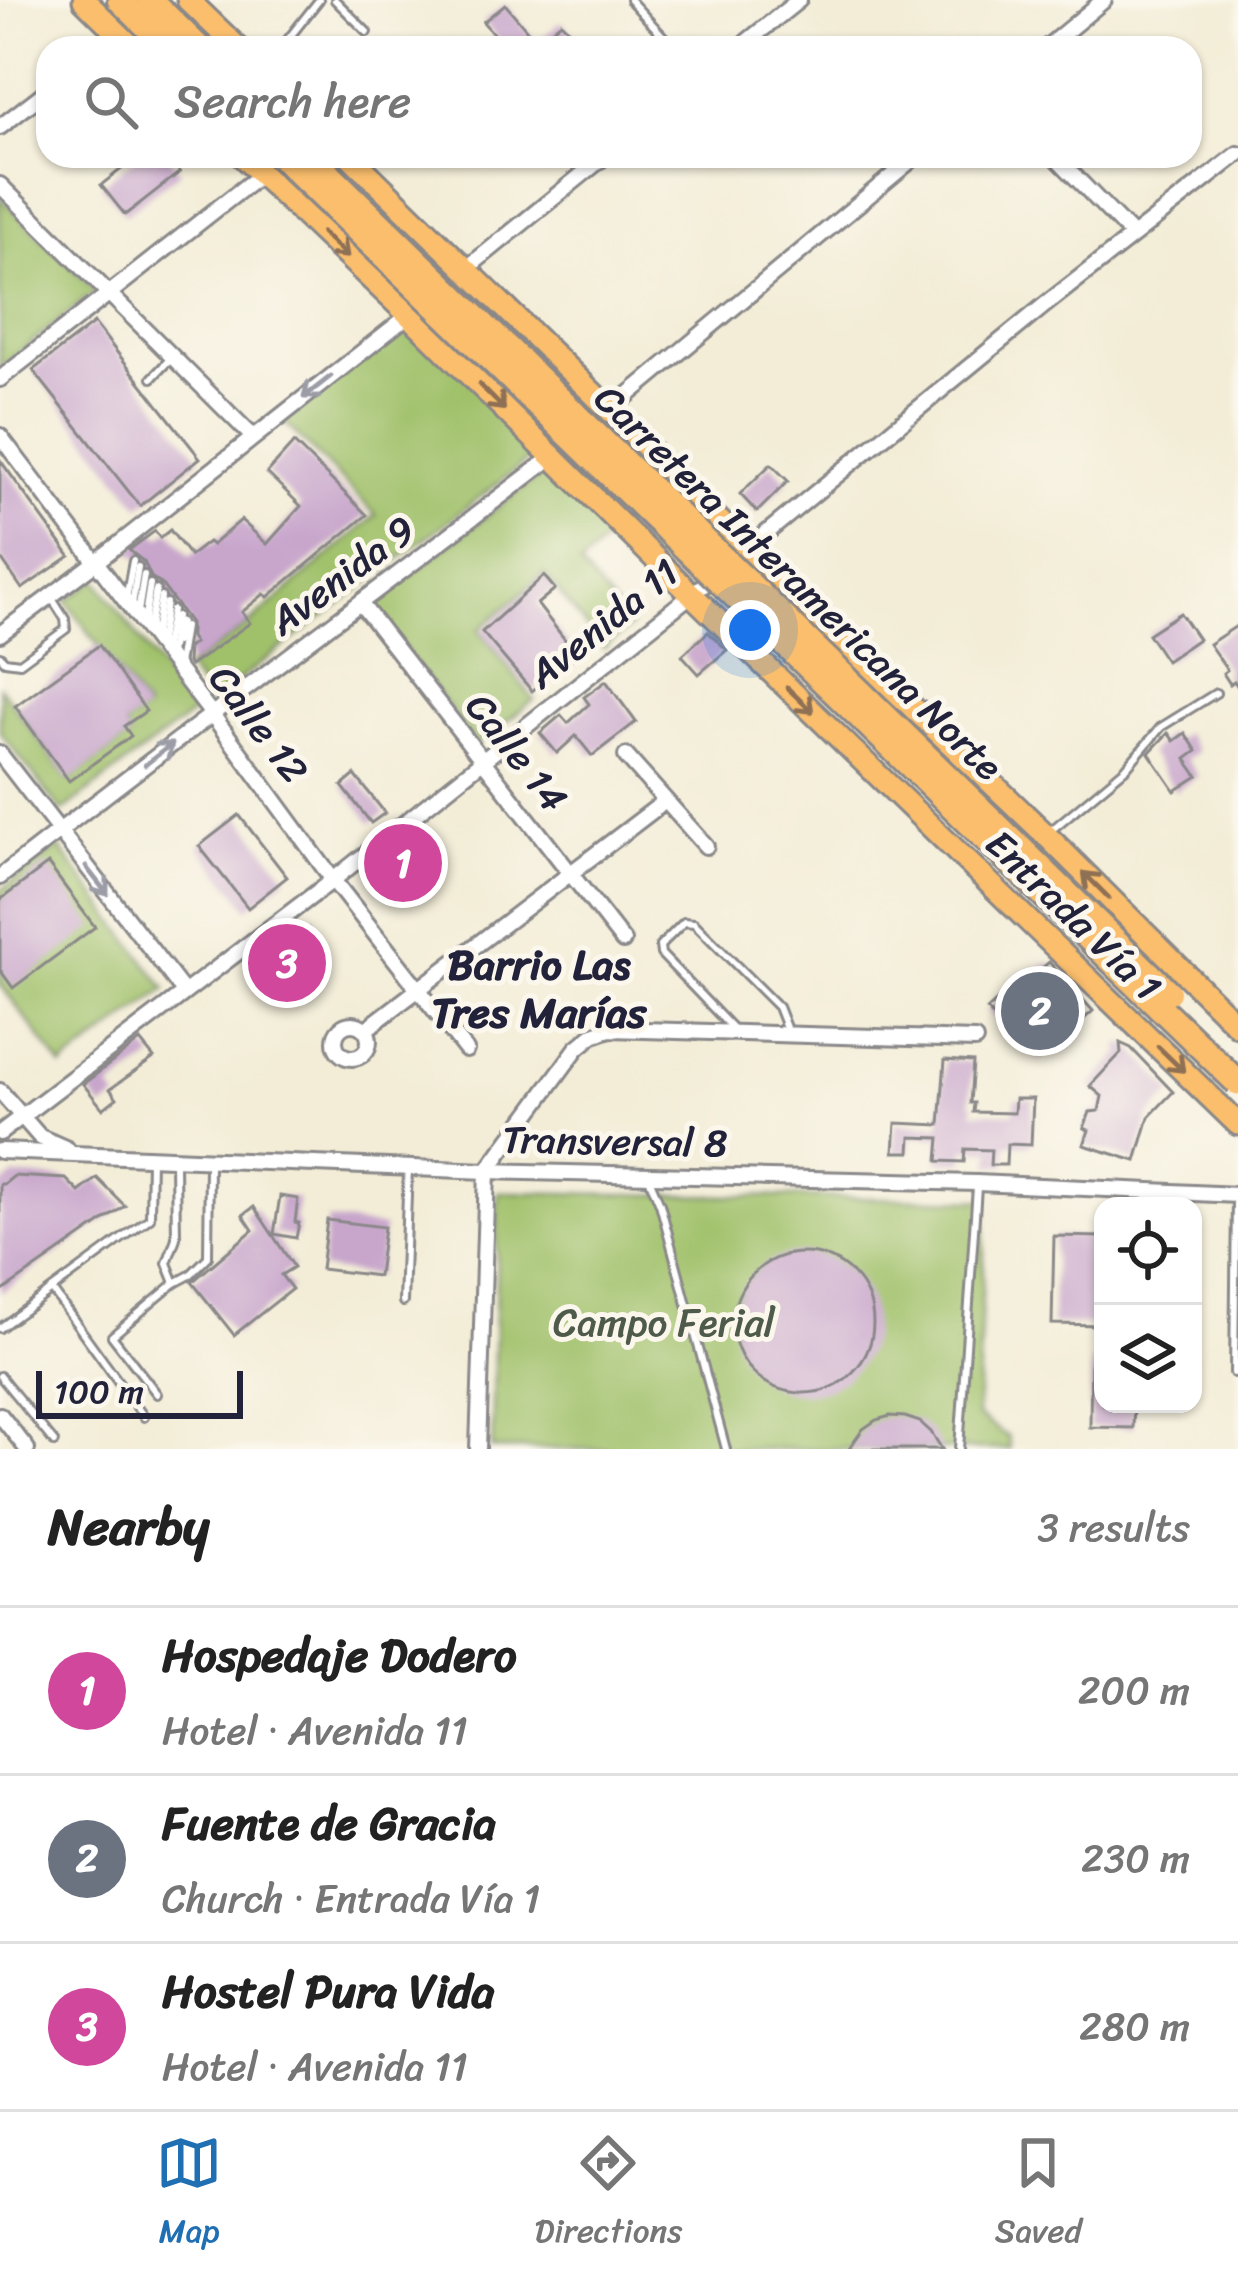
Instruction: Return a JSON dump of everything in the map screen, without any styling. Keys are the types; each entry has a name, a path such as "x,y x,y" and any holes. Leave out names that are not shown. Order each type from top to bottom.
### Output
{"highway":[{"path":"120,0 157,36"},
{"path":"150,0 187,36"},
{"name":"Carretera Interamericana Norte","path":"293,168 1238,1083"},
{"name":"Carretera Interamericana Norte","path":"322,168 1238,1060"}],"main road":[{"path":"84,0 112,36"},
{"path":"188,0 226,36"},
{"name":"Entrada Vía 1","path":"253,168 1238,1124"},
{"path":"362,168 1238,1026"}],"street":[{"path":"754,36 799,0"},
{"path":"1060,36 1104,0"},
{"path":"0,127 36,99"},
{"name":"Avenida 11","path":"0,1133 333,880 1238,154"},
{"path":"466,269 590,168"},
{"path":"610,410 902,168"},
{"path":"1067,168 1132,235"},
{"path":"0,380 260,175"},
{"path":"0,185 253,437"},
{"path":"0,634 409,315"},
{"name":"Calle 12","path":"0,436 466,1050"},
{"name":"Avenida 9","path":"0,877 552,457"},
{"name":"Calle 14","path":"361,604 622,941"},
{"path":"0,754 184,992"},
{"path":"626,756 706,846"},
{"path":"365,1030 664,802"},
{"path":"478,1449 487,1171 557,1071 593,1034 610,1029 975,1040"},
{"path":"0,1091 40,1137 79,1154"},
{"name":"Transversal 8","path":"0,1151 1235,1193"},
{"path":"0,1415 27,1449"}],"lane":[{"path":"290,36 320,0"},
{"path":"335,0 367,32"},
{"path":"630,0 663,36"},
{"path":"152,378 173,356"},
{"path":"153,637 138,568 153,637"},
{"path":"0,656 5,662 20,663 66,629 50,596"},
{"path":"153,637 168,606"},
{"path":"153,637 168,606"},
{"path":"153,637 168,606"},
{"path":"153,637 168,606"},
{"path":"1046,835 1126,769 1161,727 1216,694"},
{"path":"735,1032 661,954 660,946 684,922 694,923 778,1006 788,1034"},
{"path":"0,1328 150,1217 151,1157"},
{"path":"175,1283 167,1263 176,1238 176,1158"},
{"path":"157,1394 112,1336 208,1257 209,1160"},
{"path":"403,1302 408,1168"},
{"path":"647,1174 660,1204 726,1449"},
{"path":"959,1449 977,1183"},
{"path":"1234,1372 1235,1193"},
{"path":"52,1290 144,1417"},
{"path":"0,1376 54,1442"}],"green space":[{"path":"0,197 96,291 0,368"},
{"path":"416,317 551,443 212,701 186,669 250,623 376,515 284,422"},
{"path":"551,467 613,532 580,566 631,625 604,649 544,574 479,630 534,700 477,745 370,605"},
{"path":"96,579 193,713 62,812 0,732 0,687 69,780 130,736 124,726 146,710 66,601"},
{"path":"59,847 166,989 62,1067 0,984 0,891"},
{"name":"Campo Ferial","path":"498,1192 986,1200 977,1416 1008,1437 1010,1449 492,1449"}],"building":[{"path":"505,4 532,36 495,36 483,22"},
{"path":"561,22 575,36 544,36"},
{"path":"123,168 177,168 180,172 125,215 101,185"},
{"path":"94,323 200,458 140,506 33,370"},
{"path":"294,443 367,515 268,597 264,594 242,612 250,623 190,666 188,647 194,643 190,623 144,562 129,550 155,531 160,538 170,530 190,556 208,542 212,545 241,520 267,544 301,506 267,473"},
{"path":"0,460 70,556 22,589 0,557"},
{"path":"771,464 788,481 757,512 740,494"},
{"path":"544,576 555,589 537,604 577,655 532,691 482,632"},
{"path":"1180,613 1198,639 1166,661 1148,634"},
{"path":"1238,625 1238,687 1234,681 1230,684 1223,673 1227,670 1209,644"},
{"path":"708,632 727,650 699,674 682,655"},
{"path":"99,645 146,711 124,726 131,736 69,781 15,706"},
{"path":"606,681 636,722 592,756 576,736 557,753 540,733 561,715 568,723 589,704 584,697"},
{"path":"1168,733 1174,741 1185,733 1197,751 1186,759 1198,776 1175,791 1149,753"},
{"path":"355,775 385,813 371,823 342,786"},
{"path":"239,815 287,877 248,908 199,846"},
{"path":"411,837 430,864 395,889 375,862"},
{"path":"48,864 95,927 13,988 0,970 0,900"},
{"path":"308,928 326,951 297,974 305,985 290,996 256,953 289,935 293,940"},
{"path":"1049,962 1093,1011 1038,1060 987,1010 1024,976 1028,980"},
{"path":"140,1041 154,1058 110,1089 117,1098 103,1109 83,1084"},
{"path":"1120,1043 1131,1048 1173,1092 1149,1117 1136,1161 1084,1145 1089,1130 1084,1128 1090,1112 1099,1111 1102,1096 1090,1086 1121,1053"},
{"path":"945,1060 973,1062 973,1112 1014,1113 1015,1099 1033,1099 1031,1145 1007,1144 1006,1165 990,1165 991,1150 965,1149 964,1162 938,1161 940,1138 911,1137 910,1152 894,1152 896,1123 940,1125"},
{"path":"14,1176 66,1179 79,1192 97,1178 125,1206 0,1293 0,1184"},
{"path":"280,1196 298,1199 296,1238 274,1234"},
{"path":"254,1207 294,1267 281,1275 292,1289 234,1335 192,1282 253,1230 243,1215"},
{"path":"327,1220 384,1227 378,1276 321,1269"},
{"path":"1054,1236 1094,1237 1094,1325 1052,1324"},
{"path":"803,1253 830,1258 853,1273 868,1296 873,1323 868,1350 853,1373 830,1388 803,1393 776,1388 753,1373 738,1350 733,1323 738,1296 753,1273 776,1258"},
{"path":"1094,1360 1094,1413 1134,1413 1133,1428 1090,1427"},
{"path":"890,1416 920,1422 942,1449 849,1449 863,1429"}],"place":[{"name":"Hospedaje Dodero","path":"403,863"},
{"name":"Hostel Pura Vida","path":"287,963"},
{"name":"Fuente de Gracia","path":"1040,1011"}],"district":[{"name":"Barrio Las Tres Marías","path":"539,989"}]}
